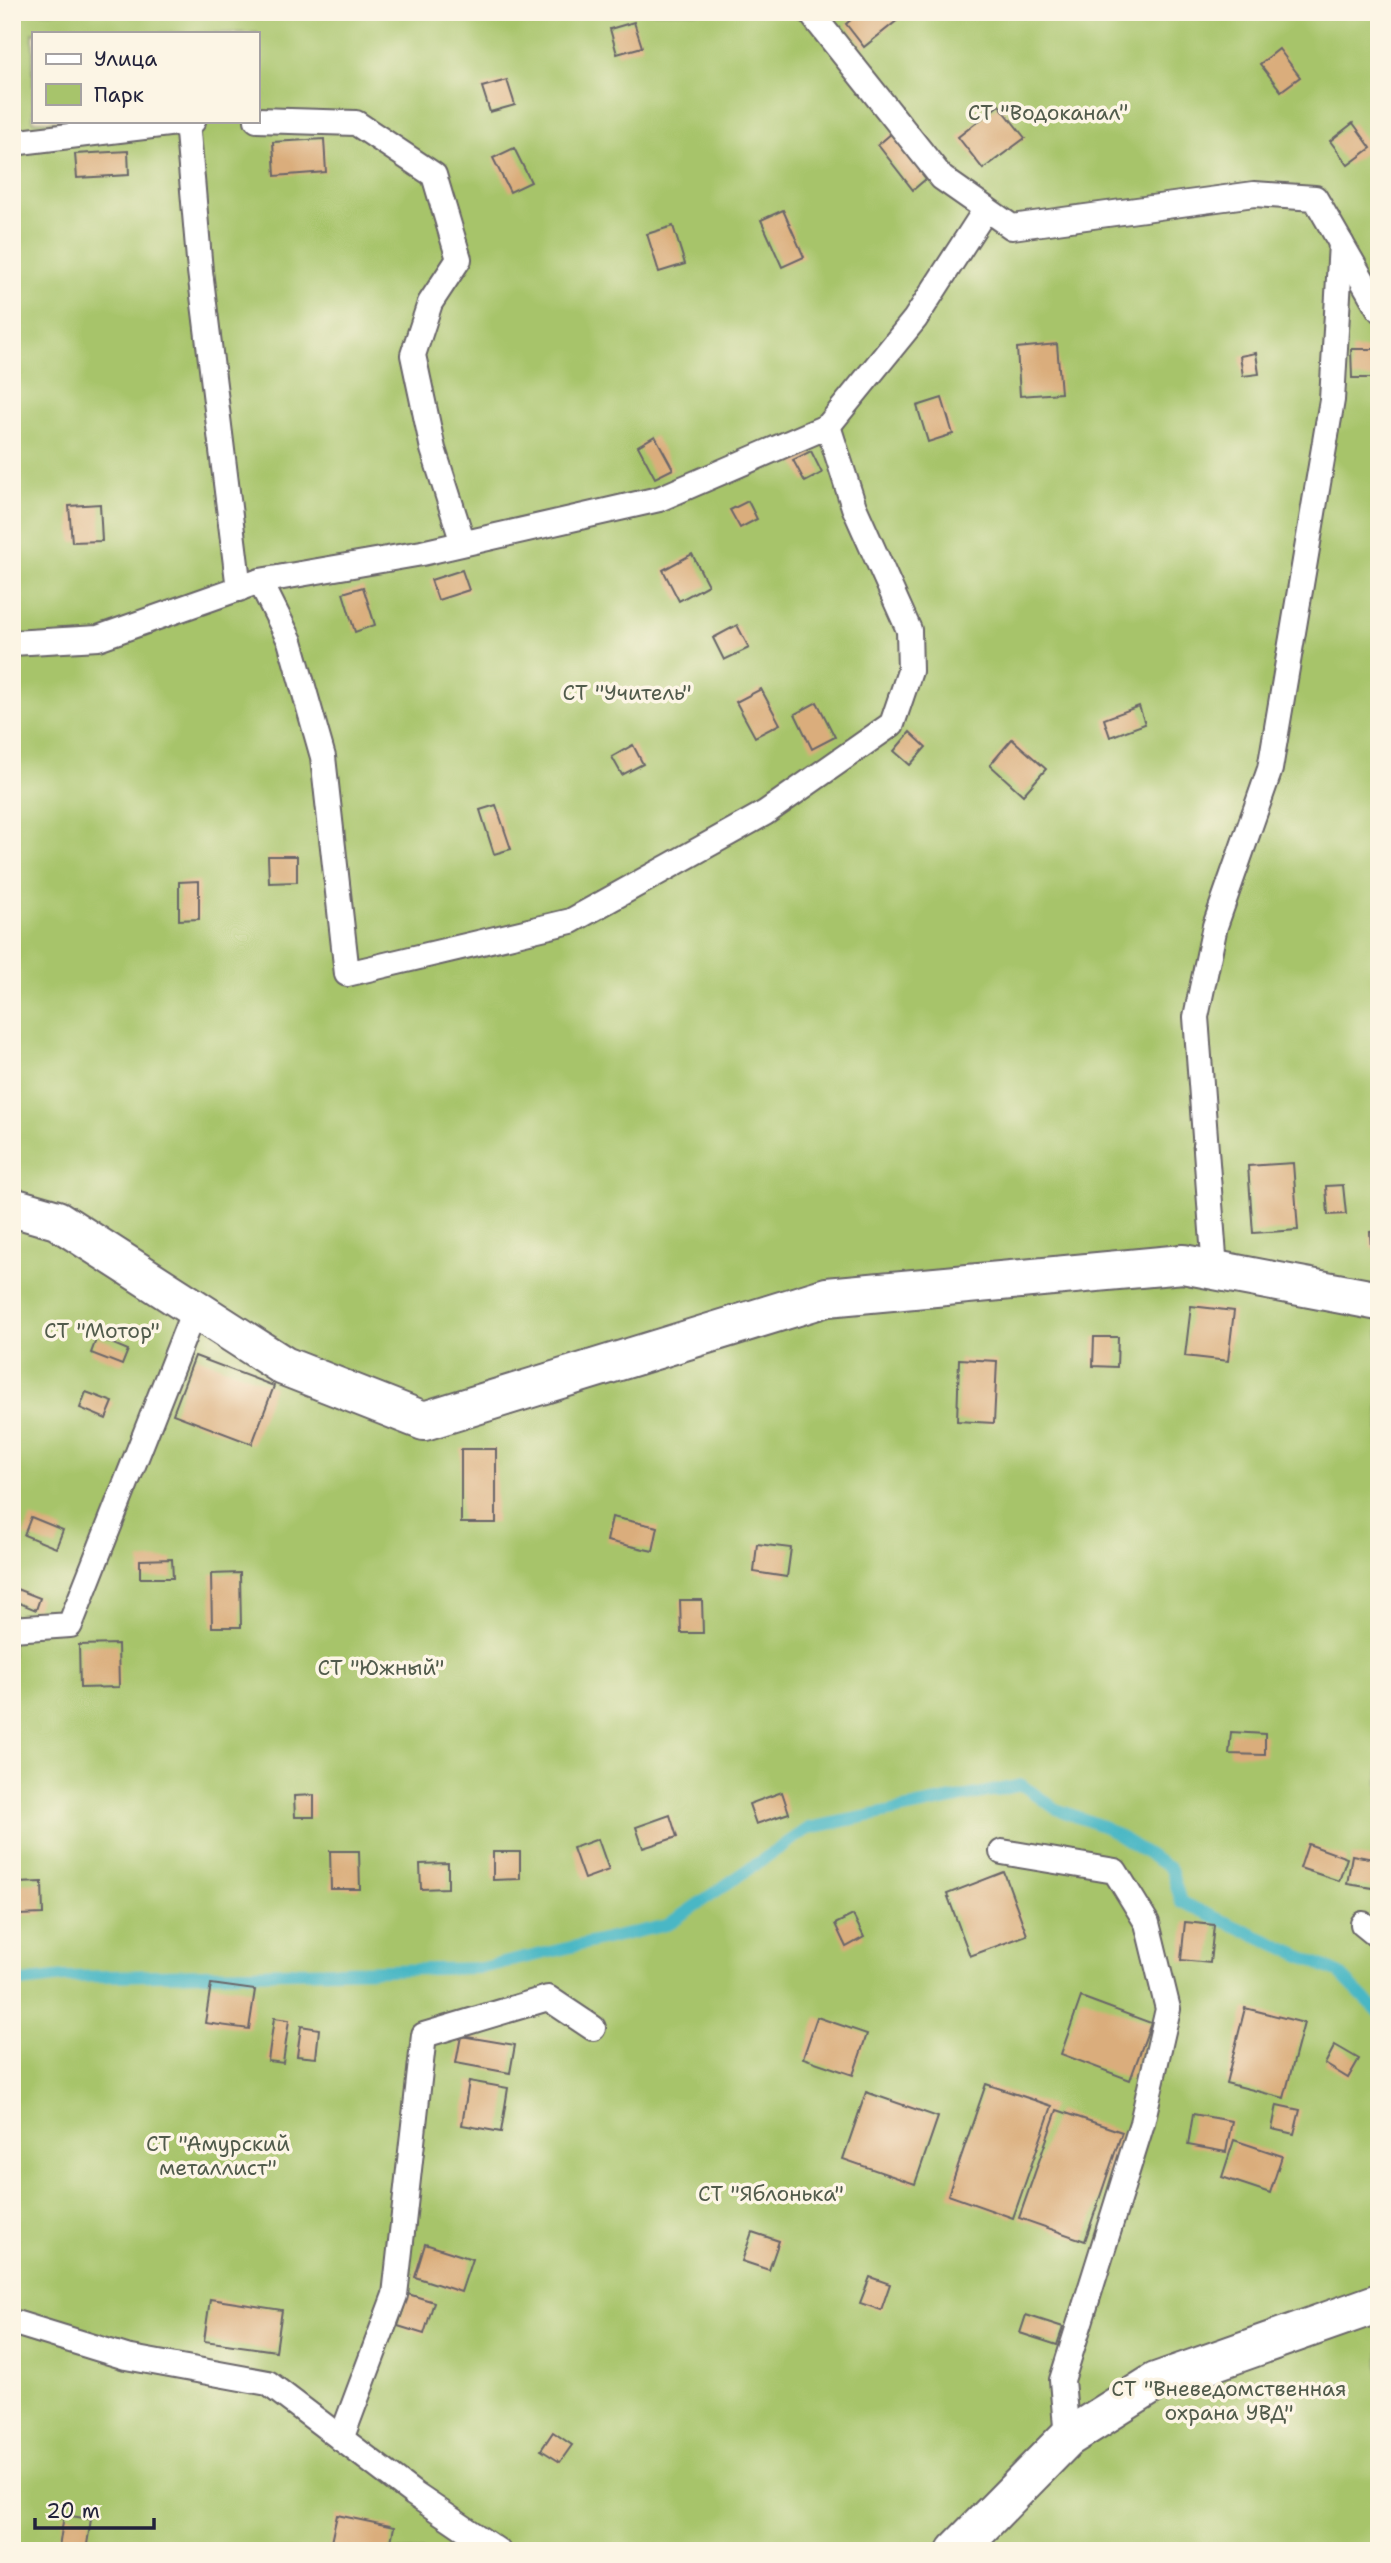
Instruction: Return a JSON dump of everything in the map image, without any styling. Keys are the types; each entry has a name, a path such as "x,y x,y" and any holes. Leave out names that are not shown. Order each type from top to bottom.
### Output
{"street":[{"path":"12,1208 57,1220 284,1366 424,1421 827,1297 1183,1264 1379,1301"},
{"path":"956,2551 1067,2438 1156,2382 1379,2303"}],"lane":[{"path":"810,12 942,178 1012,228 1254,194 1315,198 1379,309"},
{"path":"259,120 356,123 434,175 459,260 430,303 413,355 433,449 463,543"},
{"path":"12,143 179,122"},
{"path":"187,122 200,271 250,585 290,641 323,757 347,974 571,921 765,813 892,724 910,671 909,630 854,507 828,426"},
{"path":"12,642 98,638 250,585 463,543 659,499 828,426 915,319 986,209"},
{"path":"1215,1270 1196,1017 1215,926 1270,769 1332,400 1341,243"},
{"path":"12,1629 70,1625 195,1308"},
{"path":"1002,1852 1115,1871 1147,1923 1168,2008 1142,2123 1062,2380 1067,2438"},
{"path":"341,2439 396,2295 424,2035 548,1998 593,2028"},
{"path":"12,2322 126,2357 268,2383 414,2494 498,2551"}],"green space":[{"path":"12,12 1379,12 1379,2551 12,2551"}],"building":[{"path":"860,12 893,12 899,19 864,47 846,24"},
{"path":"634,22 642,47 617,54 610,29"},
{"path":"1279,49 1300,77 1281,91 1260,64"},
{"path":"507,80 515,105 490,112 482,87"},
{"path":"999,105 1025,138 983,169 958,137"},
{"path":"1353,123 1371,148 1348,165 1330,141"},
{"path":"892,133 927,178 913,190 878,145"},
{"path":"324,139 326,172 275,176 273,142"},
{"path":"514,148 531,182 510,192 493,158"},
{"path":"128,151 129,175 77,178 75,154"},
{"path":"783,210 804,257 782,267 761,220"},
{"path":"673,226 685,264 659,272 647,234"},
{"path":"1057,344 1061,393 1020,396 1017,348"},
{"path":"1351,349 1378,349 1377,378 1352,378"},
{"path":"1256,353 1259,374 1243,376 1240,356"},
{"path":"942,398 953,434 928,442 917,406"},
{"path":"655,436 673,469 655,478 638,446"},
{"path":"811,451 822,473 805,482 793,460"},
{"path":"748,501 757,519 740,528 730,510"},
{"path":"100,504 102,541 72,542 69,506"},
{"path":"692,554 708,585 679,601 663,570"},
{"path":"462,570 469,590 438,600 431,580"},
{"path":"363,587 375,625 355,632 343,593"},
{"path":"737,625 749,648 724,660 713,638"},
{"path":"761,689 780,724 755,737 736,702"},
{"path":"817,702 835,737 812,749 795,714"},
{"path":"1139,706 1145,724 1110,737 1104,719"},
{"path":"910,732 926,747 910,765 894,751"},
{"path":"1012,739 1046,769 1023,795 990,765"},
{"path":"633,745 643,764 622,775 612,757"},
{"path":"496,805 511,849 494,854 480,810"},
{"path":"268,856 297,856 297,882 269,883"},
{"path":"199,881 199,919 179,920 179,882"},
{"path":"1293,1163 1298,1230 1253,1233 1248,1166"},
{"path":"1343,1185 1346,1214 1328,1215 1326,1186"},
{"path":"1379,1231 1379,1248 1371,1249 1370,1232"},
{"path":"1191,1306 1234,1311 1228,1361 1185,1356"},
{"path":"97,1337 128,1350 122,1365 91,1353"},
{"path":"1094,1337 1118,1337 1117,1367 1093,1366"},
{"path":"195,1356 274,1386 252,1444 173,1414"},
{"path":"959,1359 997,1361 994,1423 957,1421"},
{"path":"86,1392 113,1402 106,1419 80,1408"},
{"path":"461,1449 496,1449 496,1523 461,1523"},
{"path":"31,1517 63,1530 56,1548 24,1535"},
{"path":"612,1517 658,1527 653,1551 607,1541"},
{"path":"757,1544 791,1548 787,1577 754,1572"},
{"path":"172,1559 173,1578 140,1578 140,1560"},
{"path":"240,1573 241,1627 212,1627 211,1574"},
{"path":"14,1588 40,1598 36,1610 12,1600"},
{"path":"680,1600 702,1600 703,1633 681,1633"},
{"path":"118,1644 119,1687 80,1688 79,1645"},
{"path":"1231,1732 1265,1734 1265,1755 1229,1754"},
{"path":"782,1792 789,1813 756,1824 749,1804"},
{"path":"314,1795 314,1817 295,1817 294,1796"},
{"path":"670,1815 677,1837 643,1848 636,1827"},
{"path":"598,1839 609,1870 584,1879 573,1848"},
{"path":"1308,1844 1347,1858 1339,1881 1300,1868"},
{"path":"330,1851 359,1851 360,1889 331,1889"},
{"path":"493,1852 520,1852 520,1879 493,1880"},
{"path":"1352,1855 1379,1860 1379,1889 1347,1884"},
{"path":"448,1863 448,1888 421,1889 420,1864"},
{"path":"1004,1872 1027,1935 970,1956 947,1894"},
{"path":"42,1882 43,1914 18,1915 17,1883"},
{"path":"853,1915 864,1937 846,1947 835,1924"},
{"path":"1185,1922 1214,1925 1210,1963 1181,1960"},
{"path":"211,1984 255,1990 249,2029 205,2023"},
{"path":"1081,1997 1151,2023 1130,2080 1061,2054"},
{"path":"1245,2008 1304,2023 1284,2098 1226,2083"},
{"path":"817,2017 867,2034 853,2075 803,2058"},
{"path":"274,2018 289,2020 283,2063 268,2061"},
{"path":"301,2026 319,2029 316,2058 297,2056"},
{"path":"461,2036 515,2045 510,2073 456,2063"},
{"path":"1335,2045 1359,2059 1348,2078 1325,2064"},
{"path":"469,2081 508,2088 501,2132 462,2125"},
{"path":"986,2084 1052,2106 1013,2218 948,2195"},
{"path":"866,2092 938,2117 915,2184 843,2159"},
{"path":"1277,2105 1300,2110 1294,2134 1272,2129"},
{"path":"1057,2110 1122,2132 1085,2241 1019,2218"},
{"path":"1193,2114 1232,2121 1226,2152 1188,2145"},
{"path":"1234,2140 1282,2156 1270,2193 1222,2177"},
{"path":"752,2232 779,2241 769,2270 742,2261"},
{"path":"425,2244 472,2259 461,2292 415,2277"},
{"path":"870,2277 890,2284 881,2310 860,2303"},
{"path":"408,2294 434,2302 424,2334 398,2326"},
{"path":"210,2299 282,2310 276,2351 204,2341"},
{"path":"1026,2315 1063,2327 1057,2345 1020,2333"},
{"path":"553,2432 572,2445 560,2462 541,2450"},
{"path":"64,2515 91,2519 86,2551 59,2548"},
{"path":"337,2515 394,2527 389,2551 329,2551"}],"waterway":[{"path":"12,1983 65,1977 481,1968 667,1925 809,1828 1022,1785 1056,1809 1105,1827 1171,1869 1181,1902 1339,1973 1379,2013"}],"park label":[{"name":"СТ \"Водоканал\"","path":"1048,113"},
{"name":"СТ \"Учитель\"","path":"627,693"},
{"name":"СТ \"Мотор\"","path":"102,1331"},
{"name":"СТ \"Южный\"","path":"381,1668"},
{"name":"СТ \"Амурский металлист\"","path":"218,2156"},
{"name":"СТ \"Яблонька\"","path":"771,2194"},
{"name":"СТ \"Вневедомственная охрана УВД\"","path":"1229,2401"}]}
